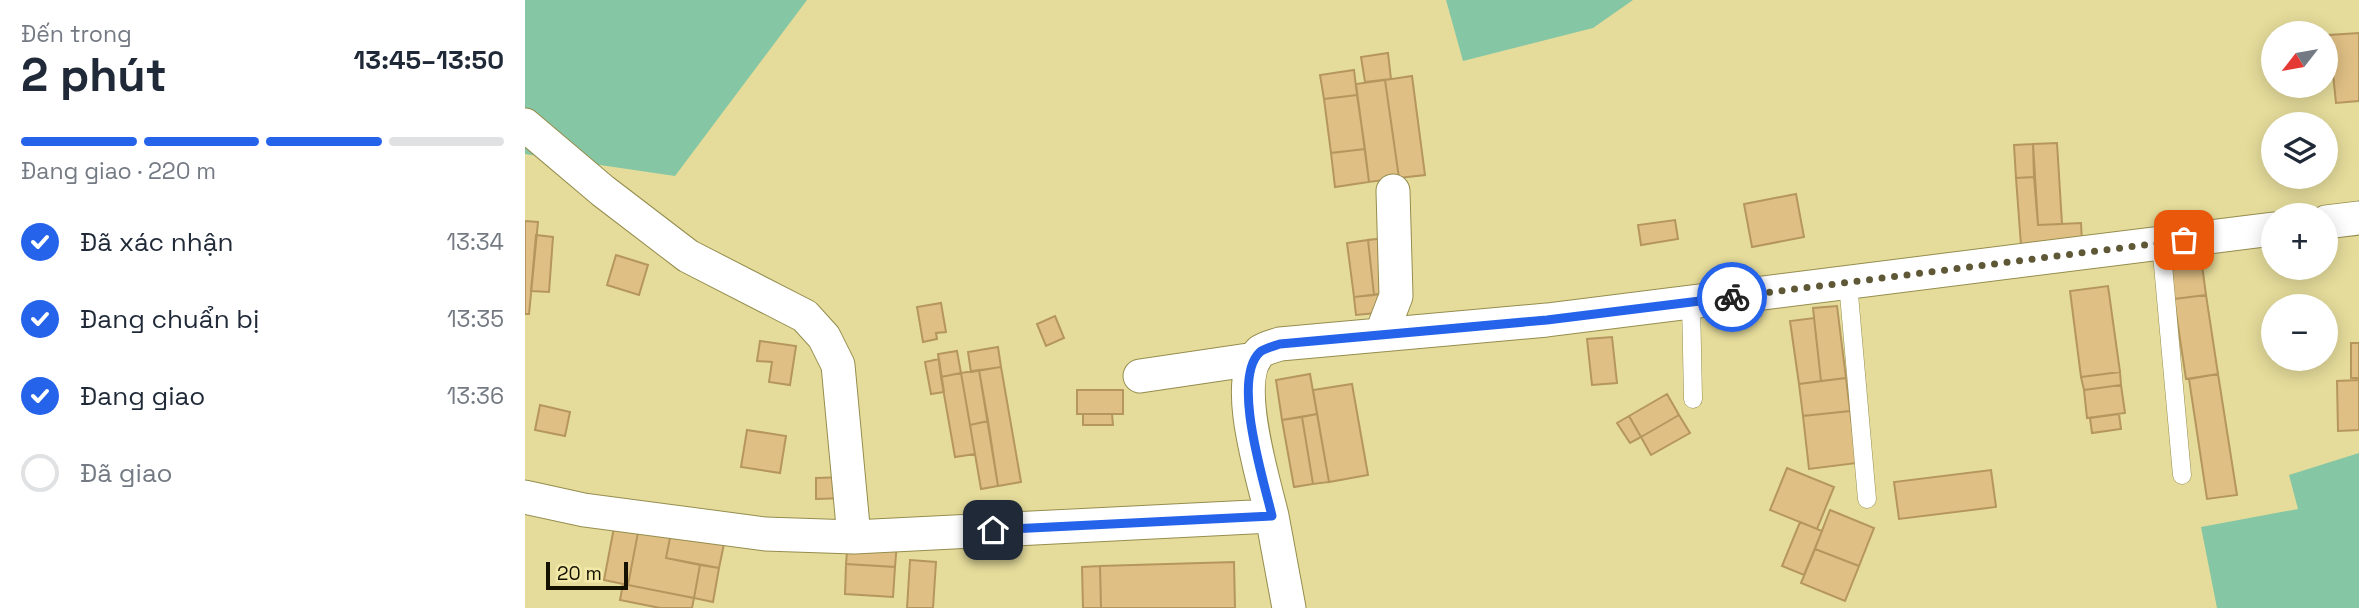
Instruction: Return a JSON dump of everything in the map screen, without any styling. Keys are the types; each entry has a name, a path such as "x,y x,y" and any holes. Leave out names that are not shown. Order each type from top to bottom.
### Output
{"street":[{"path":"525,125 603,191 688,256 805,316 824,337 838,365 854,537"},
{"path":"1381,335 1396,296 1393,191"},
{"path":"2338,221 2359,218"},
{"path":"1289,608 1272,516 1249,416 1247,390 1255,359 1262,350 1280,344 1547,320 2261,230"},
{"path":"1140,376 1255,359"},
{"path":"525,497 584,510 751,533 854,537 1272,516"}],"lane":[{"path":"2161,243 2182,475"},
{"path":"1848,283 1867,499"},
{"path":"1692,302 1693,399"}],"green space":[{"path":"525,0 807,0 675,176 525,154"},
{"path":"1446,0 1633,0 1593,28 1463,61"},
{"path":"2359,453 2359,608 2217,608 2201,527 2298,509 2289,475"}],"building":[{"path":"2359,33 2359,101 2336,103 2338,34"},
{"path":"1388,53 1391,79 1365,82 1361,57"},
{"path":"1354,70 1357,95 1324,99 1320,75"},
{"path":"1412,76 1425,175 1399,178 1385,80"},
{"path":"1385,80 1399,178 1369,182 1356,84"},
{"path":"1357,95 1365,149 1331,153 1324,99"},
{"path":"2057,143 2062,224 2038,225 2033,144"},
{"path":"2033,144 2034,177 2016,178 2014,145"},
{"path":"1365,149 1369,182 1335,187 1331,153"},
{"path":"2034,177 2038,225 2081,223 2082,242 2021,245 2016,178"},
{"path":"1796,194 1804,237 1752,247 1744,204"},
{"path":"1675,220 1678,239 1641,245 1638,225"},
{"path":"525,221 538,222 529,314 525,314"},
{"path":"536,235 553,237 549,292 531,291"},
{"path":"1385,238 1392,293 1374,295 1368,240"},
{"path":"1368,240 1374,295 1354,297 1347,243"},
{"path":"616,255 648,265 639,295 607,285"},
{"path":"2202,265 2206,295 2174,299 2170,270"},
{"path":"2108,286 2120,372 2081,377 2070,291"},
{"path":"1385,293 1387,312 1356,315 1354,297"},
{"path":"2206,295 2218,374 2186,379 2174,299"},
{"path":"941,303 946,332 936,333 937,339 923,342 917,307"},
{"path":"1837,306 1846,378 1821,381 1813,308"},
{"path":"1055,316 1064,338 1046,346 1037,324"},
{"path":"1814,318 1821,381 1799,384 1790,321"},
{"path":"1612,337 1617,383 1592,385 1587,339"},
{"path":"760,341 796,346 790,385 769,382 772,362 757,361"},
{"path":"2351,343 2359,343 2359,378 2351,378"},
{"path":"998,347 1001,367 971,372 968,352"},
{"path":"957,351 961,373 941,377 938,354"},
{"path":"939,359 944,392 931,394 925,362"},
{"path":"1001,367 1021,482 998,486 979,370"},
{"path":"979,370 988,421 970,425 961,373"},
{"path":"2120,372 2121,385 2084,390 2081,377"},
{"path":"961,373 975,454 955,457 941,377"},
{"path":"1310,374 1317,414 1282,420 1276,380"},
{"path":"2218,374 2237,495 2207,499 2189,379"},
{"path":"1846,378 1850,411 1803,416 1799,384"},
{"path":"2359,380 2359,430 2338,431 2337,381"},
{"path":"1352,384 1368,475 1329,482 1313,390"},
{"path":"2121,385 2125,413 2087,418 2084,390"},
{"path":"1077,390 1123,390 1123,414 1077,414"},
{"path":"1667,394 1679,415 1641,437 1629,416"},
{"path":"540,405 570,412 565,436 535,430"},
{"path":"1850,411 1857,463 1809,469 1803,416"},
{"path":"1083,414 1112,414 1113,425 1083,425"},
{"path":"1317,414 1329,482 1313,484 1302,417"},
{"path":"2119,414 2121,429 2092,433 2090,418"},
{"path":"1679,415 1690,433 1651,455 1641,437"},
{"path":"1629,416 1641,437 1630,443 1617,423"},
{"path":"1302,417 1313,484 1294,487 1282,420"},
{"path":"988,421 998,486 981,489 970,425"},
{"path":"747,430 786,436 780,473 741,467"},
{"path":"1787,468 1834,487 1817,529 1770,510"},
{"path":"1991,470 1996,507 1899,519 1894,482"},
{"path":"846,477 847,498 816,499 816,478"},
{"path":"1830,510 1874,528 1859,566 1815,549"},
{"path":"616,517 640,522 628,585 604,580"},
{"path":"640,522 672,528 666,558 700,565 694,598 628,585"},
{"path":"1800,522 1822,531 1804,575 1782,566"},
{"path":"672,528 725,539 719,568 666,558"},
{"path":"848,539 897,542 895,567 846,564"},
{"path":"1815,549 1859,566 1845,601 1801,583"},
{"path":"910,560 936,562 933,608 907,608"},
{"path":"1234,562 1235,608 1101,608 1100,566"},
{"path":"846,564 895,567 893,597 845,594"},
{"path":"700,565 719,568 713,602 694,598"},
{"path":"1100,566 1101,608 1083,608 1082,567"},
{"path":"623,584 694,598 692,608 660,608 620,600"}],"way so far":[{"path":"1732,297 2184,240"}],"route":[{"path":"993,530 1272,516 1249,416 1247,390 1255,359 1262,350 1280,344 1547,320 1732,297"}]}
